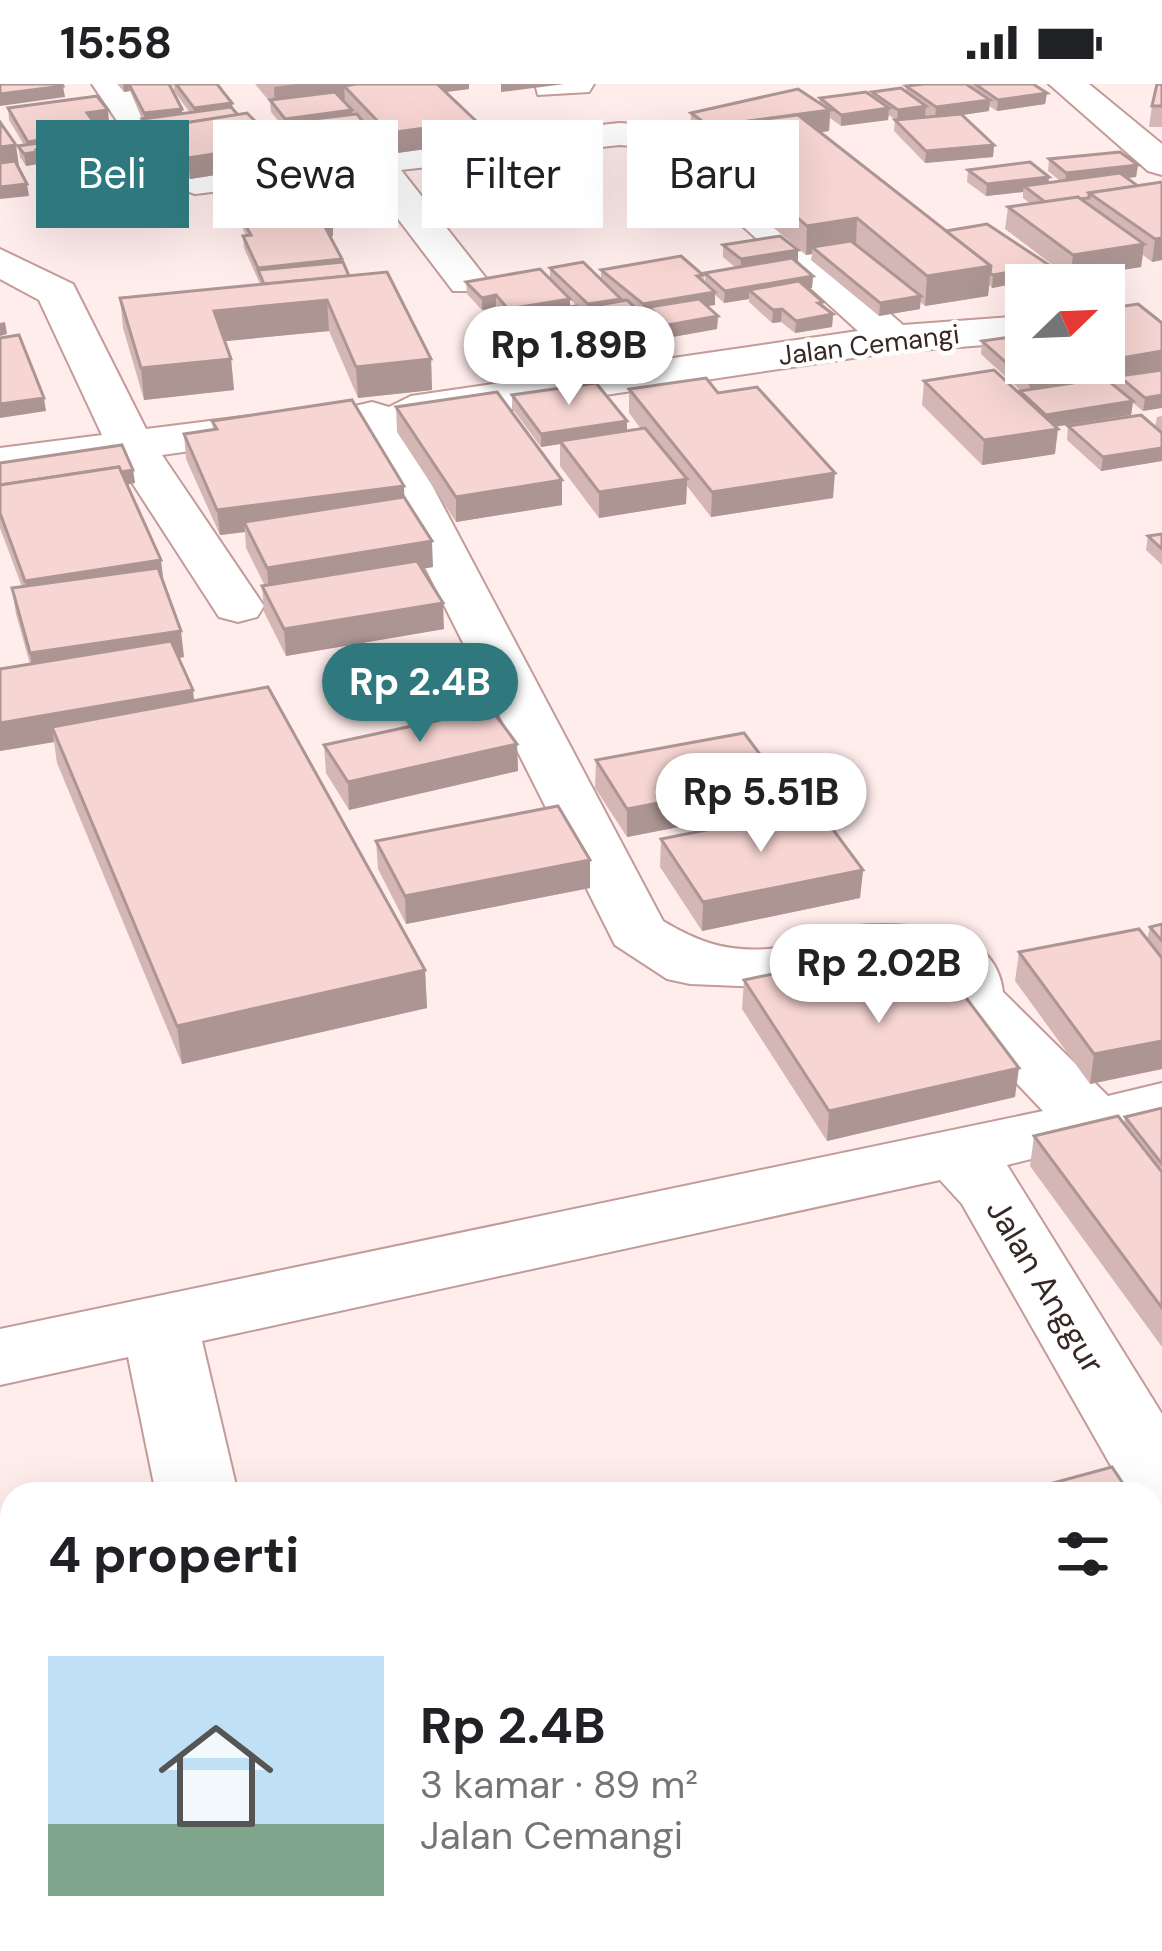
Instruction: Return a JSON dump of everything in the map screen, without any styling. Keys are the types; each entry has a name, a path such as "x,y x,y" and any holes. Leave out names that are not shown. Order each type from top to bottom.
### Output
{"street":[{"path":"110,84 172,173 186,180 213,178"},
{"path":"1066,84 1162,163"},
{"path":"615,88 648,120"},
{"path":"398,160 627,135"},
{"path":"398,192 468,282"},
{"path":"768,228 892,339"},
{"path":"0,262 58,293 80,352 130,443 238,607"},
{"name":"Jalan Cemangi","path":"0,463 892,339 1005,330"},
{"path":"335,420 637,932 690,965 784,969 821,950 926,945 969,973 971,997 1093,1121"},
{"path":"0,1357 956,1154 1162,1105"},
{"name":"Jalan Anggur","path":"956,1154 990,1190 1161,1482"},
{"path":"160,1324 194,1482"}],"building":[{"path":"0,84 62,84 63,86 0,94"},
{"path":"129,84 169,84 182,109 144,113"},
{"path":"176,84 217,84 232,103 194,108"},
{"path":"437,84 475,120 422,120 422,128 398,132 398,120 377,120 344,86"},
{"path":"966,84 990,100 936,107 906,86"},
{"path":"975,84 1033,84 1047,93 998,100"},
{"path":"1157,84 1162,84 1162,106 1152,106"},
{"path":"901,88 926,106 898,110 872,92"},
{"path":"798,89 830,110 756,120 701,120 691,113"},
{"path":"335,92 352,110 285,119 270,100"},
{"path":"866,92 889,108 841,115 820,98"},
{"path":"97,96 108,110 87,113 92,120 36,120 36,141 28,142 8,108"},
{"path":"231,107 238,115 189,122 142,119"},
{"path":"247,113 254,120 213,120 213,154 189,158 189,122"},
{"path":"357,114 362,120 304,120"},
{"path":"961,114 994,145 926,151 895,120"},
{"path":"798,115 991,266 927,276 857,218 807,226 799,219 799,120 757,120"},
{"path":"0,122 16,145 0,147"},
{"path":"36,143 36,152 24,154 18,146"},
{"path":"1120,152 1138,165 1066,173 1049,159"},
{"path":"15,161 27,184 0,187 0,163"},
{"path":"1030,162 1049,177 987,184 968,170"},
{"path":"1120,173 1138,186 1045,202 1024,186"},
{"path":"1162,182 1162,238 1155,239 1089,193"},
{"path":"1078,197 1144,244 1073,255 1008,207"},
{"path":"987,224 1047,264 1005,264 1005,273 993,275 991,266 946,231"},
{"path":"247,228 326,228 342,259 258,268 243,236 251,235"},
{"path":"780,236 798,250 741,259 723,245"},
{"path":"851,241 921,296 880,303 812,247"},
{"path":"681,256 715,292 643,304 601,270"},
{"path":"792,258 813,276 725,291 705,273"},
{"path":"343,262 349,276 264,284 258,270"},
{"path":"583,262 621,299 588,304 550,268"},
{"path":"540,269 570,299 508,309 496,295 482,298 466,282"},
{"path":"387,272 431,359 356,367 327,300 214,311 231,359 141,368 120,298"},
{"path":"799,281 833,314 796,321 749,290"},
{"path":"699,299 718,316 668,325 649,307"},
{"path":"627,300 668,339 634,345 593,306"},
{"path":"1138,304 1162,323 1162,351 1125,357 1125,306"},
{"path":"576,306 587,317 504,331 493,319"},
{"path":"595,318 620,342 531,357 507,333"},
{"path":"19,335 44,398 0,404 0,338"},
{"path":"1005,338 1005,362 982,341"},
{"path":"994,370 1058,429 984,440 924,381"},
{"path":"1162,370 1162,395 1145,398 1125,381 1125,375"},
{"path":"706,378 718,393 757,387 835,473 712,492 629,389"},
{"path":"596,383 627,421 541,434 512,395"},
{"path":"1112,384 1133,401 1046,415 1020,391"},
{"path":"497,392 562,480 456,497 396,407"},
{"path":"352,400 404,486 217,510 184,434 217,429 212,421"},
{"path":"1141,415 1162,433 1162,448 1103,457 1068,426"},
{"path":"645,428 687,479 599,492 560,441"},
{"path":"122,445 133,470 121,472 119,467 0,485 0,463"},
{"path":"119,467 161,560 25,581 0,513 0,485"},
{"path":"404,497 432,541 267,568 244,522"},
{"path":"1162,534 1162,549 1148,536"},
{"path":"417,561 443,603 284,629 262,586"},
{"path":"158,568 181,631 30,653 12,588"},
{"path":"171,641 193,690 0,723 0,669"},
{"path":"268,687 425,970 177,1026 52,727"},
{"path":"491,709 517,744 348,782 324,745"},
{"path":"744,733 779,780 627,809 596,760"},
{"path":"558,806 590,860 405,896 376,841"},
{"path":"817,808 863,870 703,902 661,839"},
{"path":"1162,924 1162,941 1150,927"},
{"path":"1139,929 1162,958 1162,1041 1094,1054 1019,952"},
{"path":"924,942 1019,1068 829,1111 744,980"},
{"path":"1162,1108 1162,1164 1125,1117"},
{"path":"1118,1116 1162,1172 1162,1308 1034,1136"},
{"path":"1112,1467 1122,1482 1057,1482"}]}
